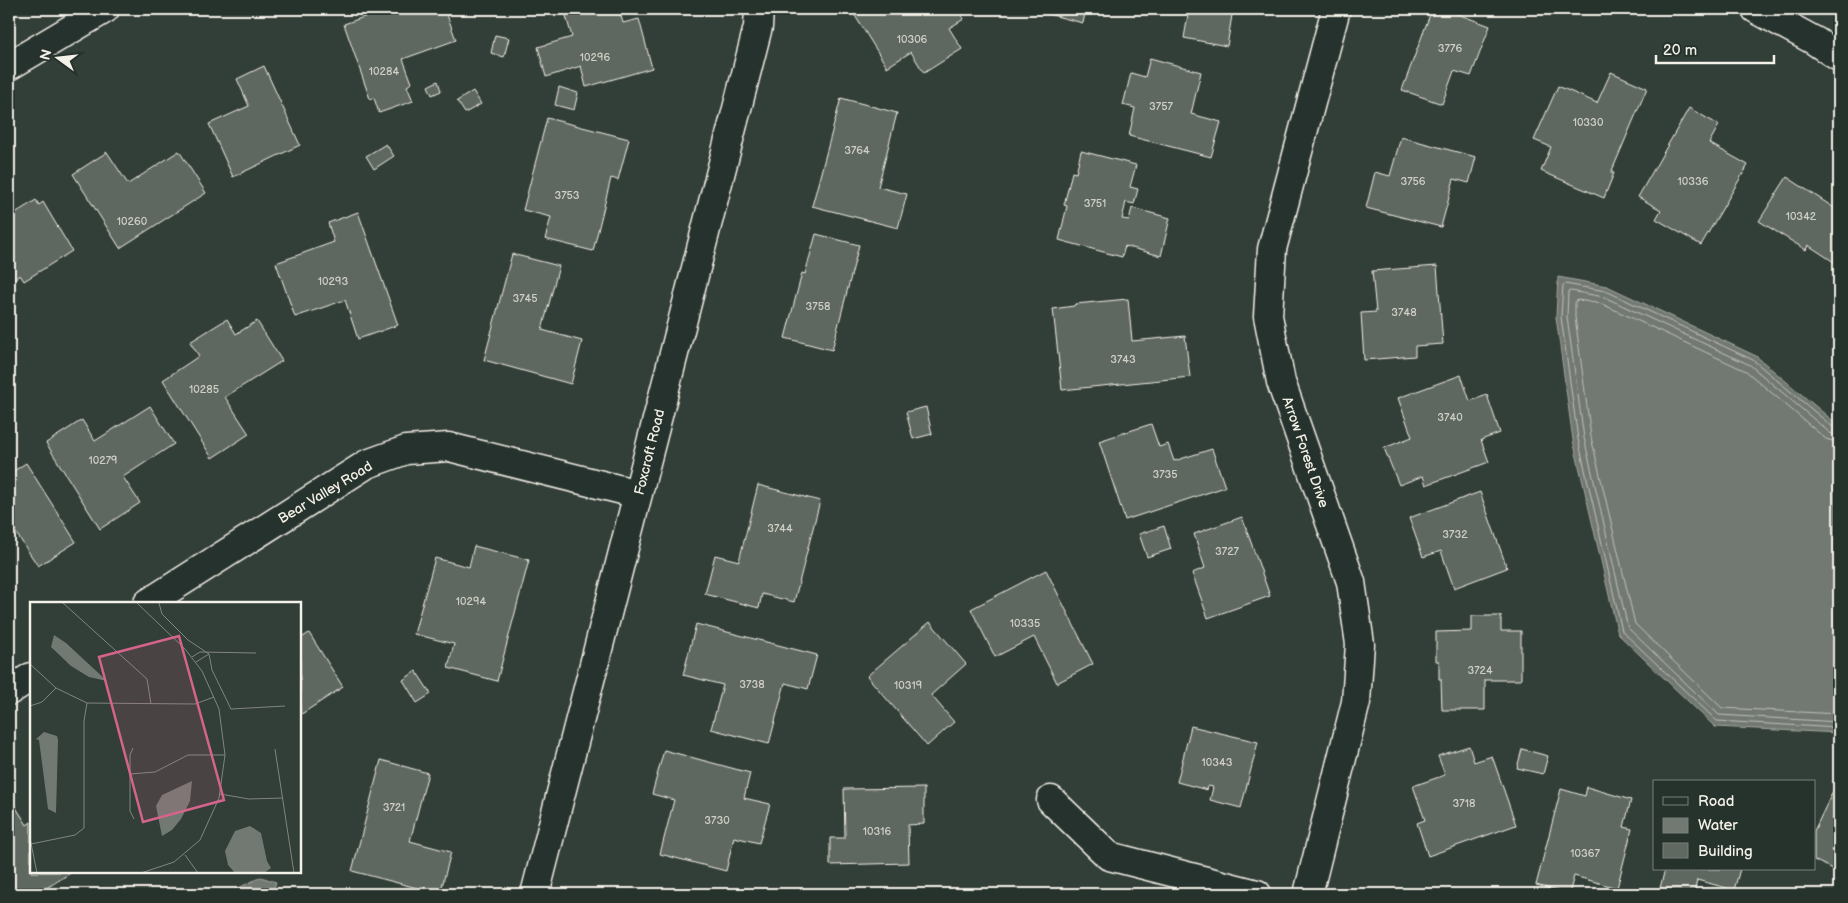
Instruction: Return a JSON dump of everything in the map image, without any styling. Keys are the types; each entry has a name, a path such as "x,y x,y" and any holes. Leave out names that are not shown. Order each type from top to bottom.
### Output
{"street":[{"path":"9,66 105,9"},
{"name":"Foxcroft Road","path":"535,894 758,27 759,9"},
{"name":"Arrow Forest Drive","path":"1308,894 1356,702 1360,644 1351,582 1281,382 1268,316 1272,249 1336,9"},
{"path":"1766,11 1839,56"},
{"name":"Bear Valley Road","path":"150,602 367,464 406,450 450,447 638,494"},
{"path":"9,691 30,678"},
{"path":"1051,800 1109,856 1257,894"}],"water":[{"path":"1558,277 1607,286 1756,356 1839,426 1839,733 1715,727 1618,634 1573,440 1556,317"},
{"path":"261,877 276,882 272,894 226,894"}],"building":[{"path":"387,9 445,9 456,40 403,59 412,83 407,86 413,101 379,113 374,98 370,99 344,24"},
{"path":"564,9 619,9 623,23 639,19 652,68 586,87 581,66 546,77 538,47 572,37"},
{"path":"856,9 958,9 964,19 949,28 962,49 924,73 911,52 887,67 852,11"},
{"path":"1028,9 1086,9 1083,23"},
{"path":"1189,9 1233,9 1227,46 1184,38"},
{"path":"1432,9 1444,9 1490,26 1471,76 1454,71 1442,104 1402,90"},
{"path":"495,35 509,38 504,57 491,53"},
{"path":"1150,58 1201,72 1191,114 1221,122 1211,157 1129,136 1135,108 1123,105 1131,73 1145,77"},
{"path":"264,66 300,145 233,177 209,124 249,106 237,79"},
{"path":"1611,72 1647,88 1611,173 1614,173 1604,198 1541,171 1551,147 1534,140 1558,86 1597,103"},
{"path":"438,81 441,91 432,95 428,86"},
{"path":"559,87 578,93 574,110 555,105"},
{"path":"473,91 481,104 465,113 457,101"},
{"path":"841,98 897,113 878,187 907,194 898,228 812,206"},
{"path":"1689,108 1719,125 1709,143 1748,165 1701,245 1656,219 1661,210 1638,197"},
{"path":"547,118 629,139 618,180 611,178 593,251 545,239 551,217 523,210"},
{"path":"1401,137 1476,157 1469,183 1454,179 1441,227 1366,208 1375,172 1390,176"},
{"path":"386,144 394,156 374,169 366,156"},
{"path":"179,151 206,193 120,248 73,174 107,152 128,184"},
{"path":"1081,151 1136,165 1130,187 1138,189 1134,204 1126,202 1122,219 1129,220 1132,208 1170,218 1161,256 1125,246 1122,257 1059,240 1067,206 1064,205 1072,172 1076,173"},
{"path":"1787,177 1839,211 1839,260 1837,264 1808,245 1806,250 1759,221"},
{"path":"36,200 39,205 43,202 72,251 24,281 20,275 9,282 9,221 14,218 12,215"},
{"path":"358,212 398,325 358,339 345,300 295,317 276,263 334,242 328,223"},
{"path":"816,234 859,245 832,350 785,338 802,273 805,274"},
{"path":"512,254 559,266 542,330 582,341 571,384 484,360"},
{"path":"1437,266 1443,344 1415,346 1415,356 1364,360 1361,313 1376,312 1372,271"},
{"path":"1128,299 1132,341 1185,336 1190,377 1062,390 1053,309 1074,306 1075,304"},
{"path":"227,319 236,334 257,321 282,361 225,397 249,434 212,458 163,380 199,356 190,342"},
{"path":"1461,375 1470,401 1487,395 1500,433 1481,440 1489,462 1426,485 1423,476 1399,485 1384,448 1412,437 1398,398"},
{"path":"150,406 174,444 123,477 140,503 100,529 46,443 82,420 95,441"},
{"path":"926,407 932,434 913,439 906,412"},
{"path":"1151,424 1159,447 1168,444 1174,461 1212,449 1225,487 1125,520 1099,441"},
{"path":"26,463 76,542 38,566 16,533 9,538 9,474"},
{"path":"758,485 820,501 794,602 762,594 759,608 705,594 715,555 739,561"},
{"path":"1480,492 1507,568 1454,588 1441,551 1423,557 1409,518"},
{"path":"1242,517 1270,596 1208,618 1192,573 1205,568 1194,534"},
{"path":"1164,526 1171,549 1147,557 1139,534"},
{"path":"474,546 529,560 497,681 448,668 454,644 414,634 435,558 469,567"},
{"path":"1046,570 1093,664 1057,683 1034,637 995,657 971,609"},
{"path":"1472,616 1501,616 1501,631 1521,631 1521,680 1485,680 1485,710 1442,710 1439,661 1436,661 1436,632 1472,631"},
{"path":"930,622 966,664 931,695 954,722 927,746 867,676"},
{"path":"696,624 817,655 808,689 785,683 769,744 711,729 723,685 683,675"},
{"path":"309,633 343,687 301,714 301,638"},
{"path":"416,671 431,694 417,703 403,680"},
{"path":"1191,726 1258,742 1241,808 1210,800 1213,787 1208,786 1207,790 1177,782"},
{"path":"1469,746 1474,762 1492,756 1516,825 1428,856 1417,823 1425,820 1413,786 1445,775 1438,756"},
{"path":"1522,749 1548,756 1543,774 1517,768"},
{"path":"664,750 750,773 744,798 770,804 759,843 734,837 726,871 660,854 674,800 652,794"},
{"path":"381,760 428,773 410,841 451,852 440,894 352,871"},
{"path":"1839,779 1839,870 1833,867 1832,869 1816,861 1816,827"},
{"path":"1587,787 1631,800 1624,827 1632,829 1617,888 1574,876 1569,894 1536,885 1561,789 1585,796"},
{"path":"924,788 924,824 908,825 909,863 830,865 830,838 845,838 844,789"},
{"path":"9,799 27,825 30,823 30,873 70,873 37,894 35,890 28,894 9,894"},
{"path":"1665,870 1740,870 1734,890 1697,880 1694,894 1660,888"}]}
